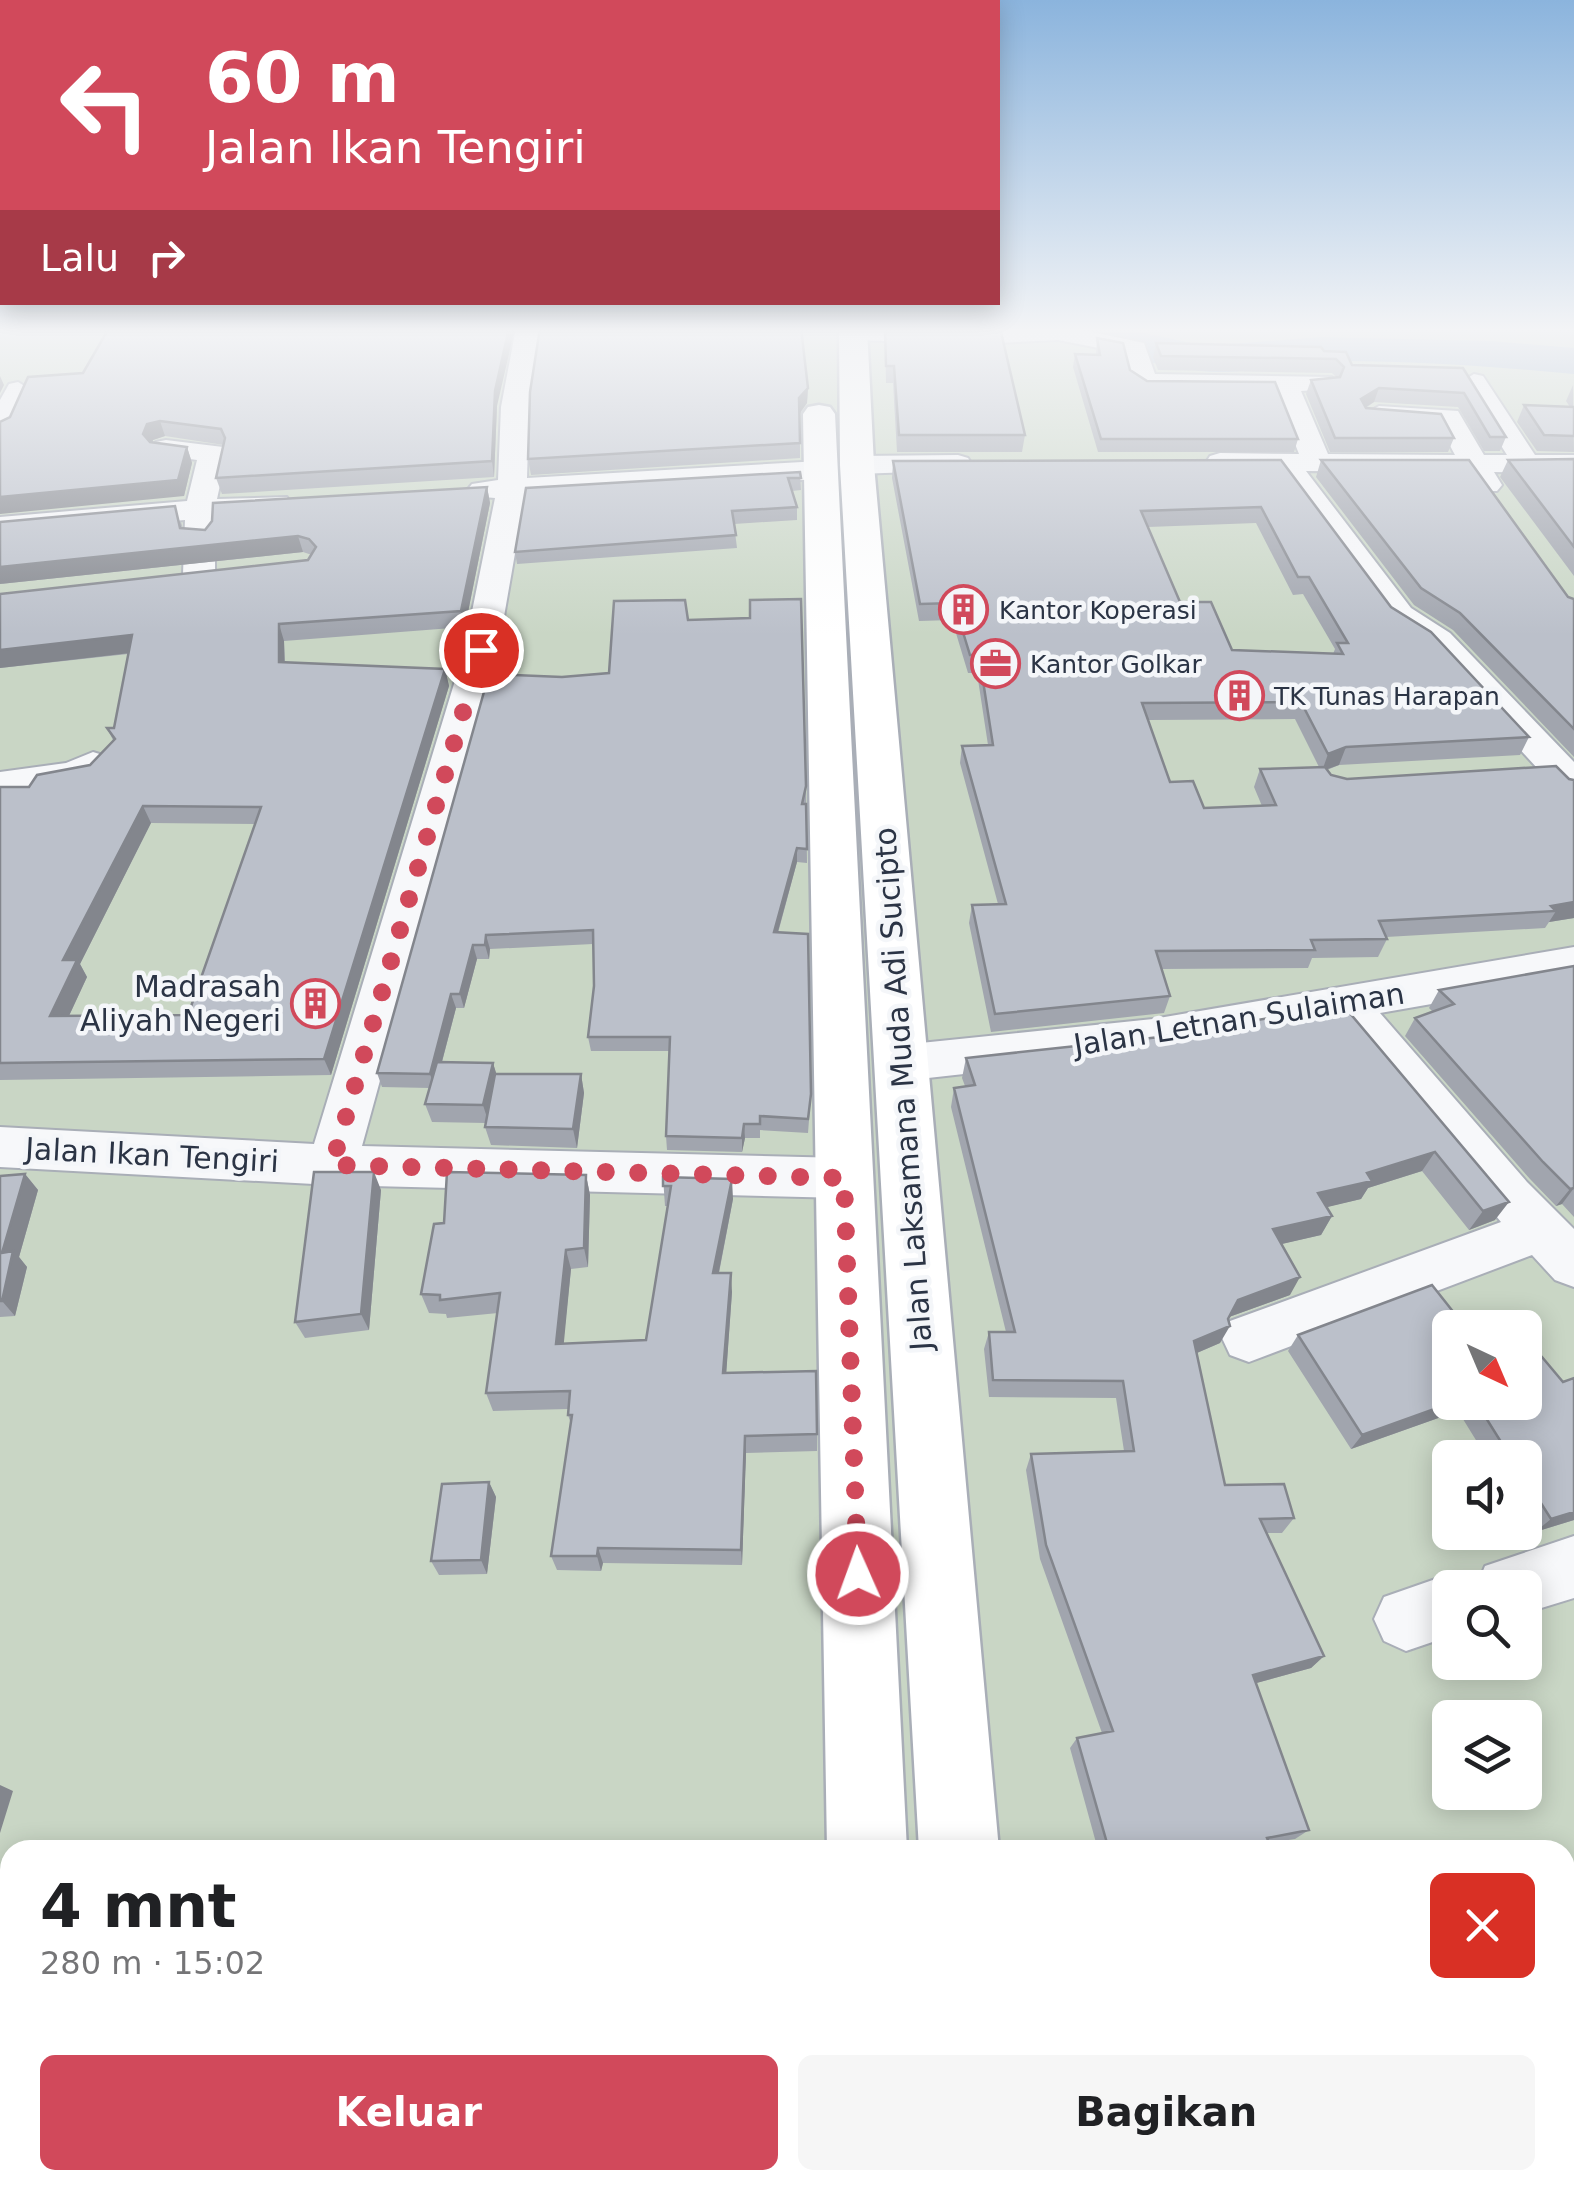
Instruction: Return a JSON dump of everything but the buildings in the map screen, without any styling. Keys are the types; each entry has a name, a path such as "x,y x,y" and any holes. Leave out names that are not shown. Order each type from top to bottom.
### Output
{"main road":[{"name":"Jalan Laksamana Muda Adi Sucipto","path":"839,430 844,1178 867,1840"},
{"name":"Jalan Laksamana Muda Adi Sucipto","path":"838,468 901,1062 958,1840"}],"street":[{"path":"332,1165 481,650 512,488 514,430"},
{"path":"1294,430 1301,463 1399,615 1438,640 1566,776"},
{"path":"1455,430 1504,510"},
{"path":"1505,430 1526,463"},
{"path":"166,448 212,452 200,508 199,574"},
{"path":"1202,457 1301,463 1574,464"},
{"path":"454,492 838,468 994,464"},
{"path":"0,526 298,502"},
{"path":"162,578 233,572"},
{"path":"0,784 83,772 100,756"},
{"path":"1518,770 1566,776"},
{"name":"Jalan Letnan Sulaiman","path":"901,1062 1153,1036 1574,963"},
{"path":"1249,1338 1558,1247 1347,1005"},
{"name":"Jalan Ikan Tengiri","path":"0,1147 332,1165 844,1178"},
{"path":"1542,1577 1574,1567"}],"green space":[{"path":"0,430 1574,430 1574,1840 0,1840"}],"place":[{"name":"Kantor Koperasi","path":"964,610"},
{"name":"Kantor Golkar","path":"995,664"},
{"name":"TK Tunas Harapan","path":"1239,696"},
{"name":"Madrasah Aliyah Negeri","path":"316,1003"}],"route":[{"path":"481,650 332,1165 844,1178 858,1574"}]}
